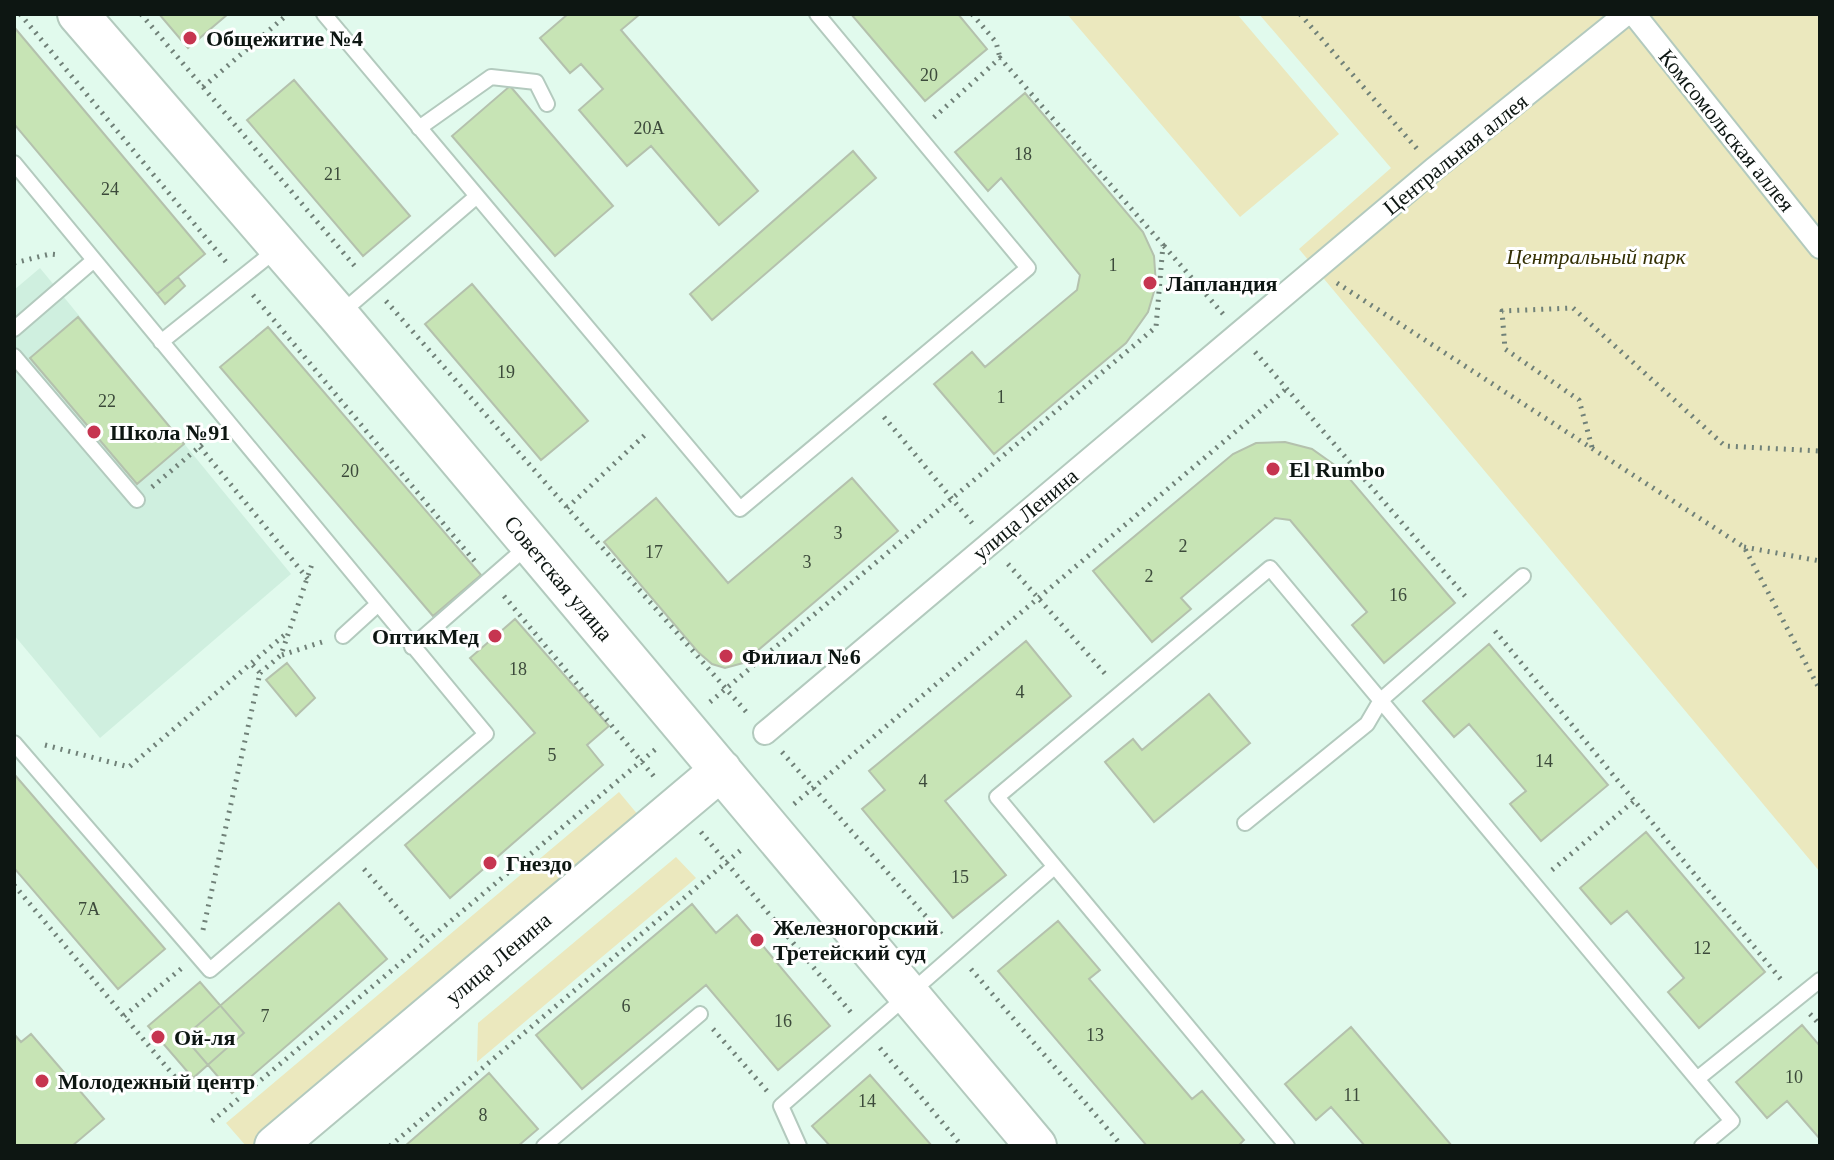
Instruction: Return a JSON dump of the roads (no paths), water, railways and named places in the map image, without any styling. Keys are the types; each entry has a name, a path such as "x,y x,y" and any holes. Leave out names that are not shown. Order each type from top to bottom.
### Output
{"main road":[{"name":"Советская улица","path":"78,14 339,316 1036,1146"},
{"name":"улица Ленина","path":"275,1146 721,770"}],"street":[{"name":"Центральная аллея","path":"1285,295 1626,14"},
{"name":"Комсомольская аллея","path":"1634,14 1820,247"},
{"name":"улица Ленина","path":"765,733 1285,295"}],"lane":[{"path":"324,14 740,509 1028,268 817,14"},
{"path":"419,128 491,77 536,82 547,104"},
{"path":"14,163 486,734 210,970 14,743"},
{"path":"339,316 477,196"},
{"path":"161,342 279,247"},
{"path":"14,329 94,260"},
{"path":"14,356 137,500"},
{"path":"412,647 530,545"},
{"path":"1287,1146 997,797 1270,568 1732,1121 1702,1146"},
{"path":"1245,823 1367,724 1381,700 1523,576"},
{"path":"343,636 377,605"},
{"path":"799,1146 781,1106 1053,868"},
{"path":"1697,1079 1820,980"},
{"path":"544,1146 700,1014"}],"place":[{"name":"Общежитие №4","path":"190,38"},
{"name":"Лапландия","path":"1150,283"},
{"name":"Школа №91","path":"94,432"},
{"name":"El Rumbo","path":"1273,469"},
{"name":"ОптикМед","path":"495,636"},
{"name":"Филиал №6","path":"726,656"},
{"name":"Гнездо","path":"490,863"},
{"name":"Железногорский Третейский суд","path":"757,940"},
{"name":"Ой-ля","path":"158,1037"},
{"name":"Молодежный центр","path":"42,1081"}],"park label":[{"name":"Центральный парк","path":"1596,256"}]}
